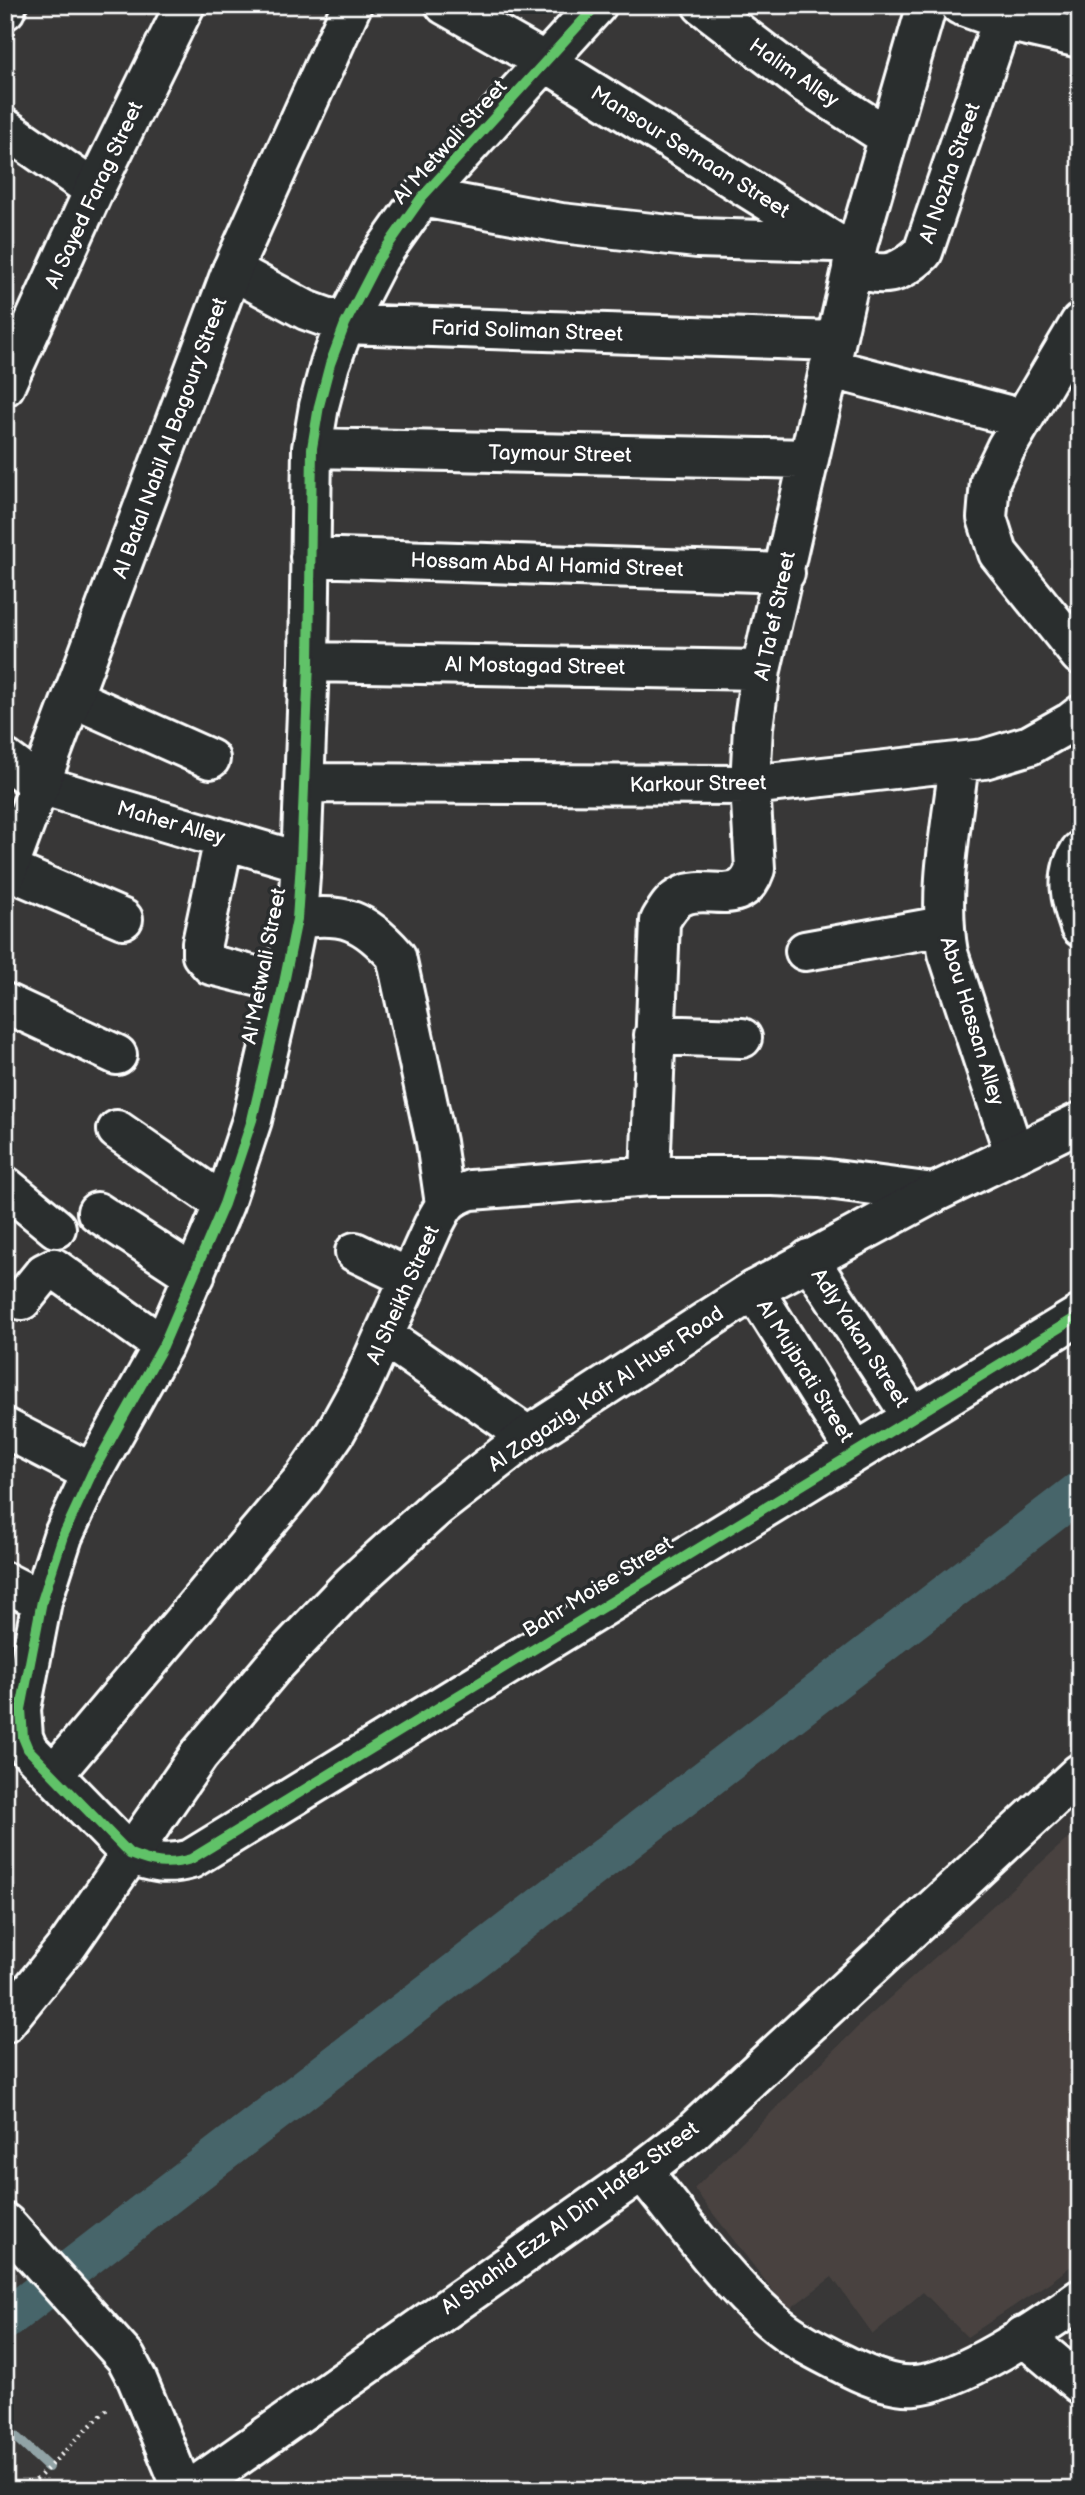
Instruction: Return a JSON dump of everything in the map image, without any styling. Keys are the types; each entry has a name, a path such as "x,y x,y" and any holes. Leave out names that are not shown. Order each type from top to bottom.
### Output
{"street":[{"path":"5,10 7,5"},
{"name":"Al Sayed Farag Street","path":"5,386 14,340 93,190 185,5"},
{"name":"Al Batal Nabil Al Bagoury Street","path":"7,873 232,270 352,5"},
{"name":"Mansour Semaan Street","path":"445,5 547,63 848,250"},
{"name":"Al Metwali Street","path":"130,1854 14,1734 22,1710 42,1601 63,1535 92,1473 163,1346 224,1204 252,1120 284,982 297,919 301,862 309,662 312,448 327,375 345,324 379,258 422,197 547,63 597,5"},
{"name":"Halim Alley","path":"702,5 803,82 888,137"},
{"name":"Al Ta'ef Street","path":"650,1176 660,921 669,905 684,894 741,890 751,881 755,869 750,785 753,727 761,670 832,355 848,250 888,137 927,5"},
{"path":"960,5 1002,20 1080,38"},
{"name":"Al Nozha Street","path":"848,250 869,274 890,274 908,266 923,252 1002,20"},
{"path":"5,128 93,190"},
{"path":"422,197 574,224 697,238 848,250"},
{"name":"Farid Soliman Street","path":"232,270 306,310 345,324 832,355"},
{"path":"1080,323 990,481 987,518 998,553 1080,654"},
{"path":"832,355 1023,419"},
{"name":"Taymour Street","path":"312,448 809,459"},
{"name":"Hossam Abd Al Hamid Street","path":"310,557 785,573"},
{"name":"Al Mostagad Street","path":"309,662 761,670"},
{"path":"73,698 210,759"},
{"name":"Karkour Street","path":"305,783 750,785 984,759 1030,745 1080,715"},
{"path":"5,759 40,785"},
{"name":"Abou Hassan Alley","path":"959,762 943,898 943,926 948,953 1014,1153"},
{"name":"Maher Alley","path":"40,785 301,862"},
{"path":"224,839 202,943 202,955 211,965 284,982"},
{"path":"1080,851 1069,881 1073,909 1080,928"},
{"path":"7,873 123,919"},
{"path":"297,919 322,916 350,920 376,934 396,956 436,1142 445,1204"},
{"path":"805,951 943,926"},
{"path":"5,1003 117,1055"},
{"path":"654,1035 742,1038"},
{"name":"Al Zagazig, Kafr Al Husr Road","path":"5,2023 68,1945 199,1755 273,1667 352,1584 437,1507 527,1436 754,1290 934,1193 1080,1122"},
{"path":"117,1130 224,1204"},
{"name":"Al Sheikh Street","path":"54,1774 304,1478 335,1433 361,1386 445,1204 454,1195 471,1189 650,1176 820,1178 934,1193"},
{"path":"5,1186 56,1228"},
{"path":"97,1212 195,1276"},
{"path":"355,1252 410,1278"},
{"name":"Adly Yakan Street","path":"809,1259 912,1417"},
{"path":"22,1300 44,1273 54,1268 163,1346"},
{"name":"Al Mujbrati Street","path":"754,1290 855,1451"},
{"name":"Bahr Moise Street","path":"130,1854 150,1863 172,1864 191,1859 1080,1315"},
{"path":"384,1336 527,1436"},
{"path":"5,1428 92,1473"},
{"path":"5,1582 42,1601"},
{"name":"Al Shahid Ezz Al Din Hafez Street","path":"190,2490 642,2171 691,2133 1076,1784"},
{"path":"642,2171 733,2281 772,2321 797,2339 864,2375 892,2383 914,2385 935,2382 958,2373 1023,2336 1080,2299"},
{"path":"5,2223 132,2368 183,2490"},
{"path":"1023,2336 1080,2384"}],"path":[{"path":"26,2490 132,2368"}],"shaded area":[{"path":"1072,1835 1080,1843 1080,2259 967,2337 923,2292 873,2334 832,2277 788,2310 694,2189 865,2020"}],"waterway":[{"path":"5,2320 1080,1491"},
{"path":"5,2427 48,2467"}],"cycle path":[{"path":"597,5 422,197 379,258 345,324 330,364 312,448 309,662 301,862 297,919 284,983 252,1120 224,1204 163,1346 92,1473 63,1536 42,1601 21,1709 23,1737 28,1749 130,1854 160,1862 191,1859 1080,1315"}]}
